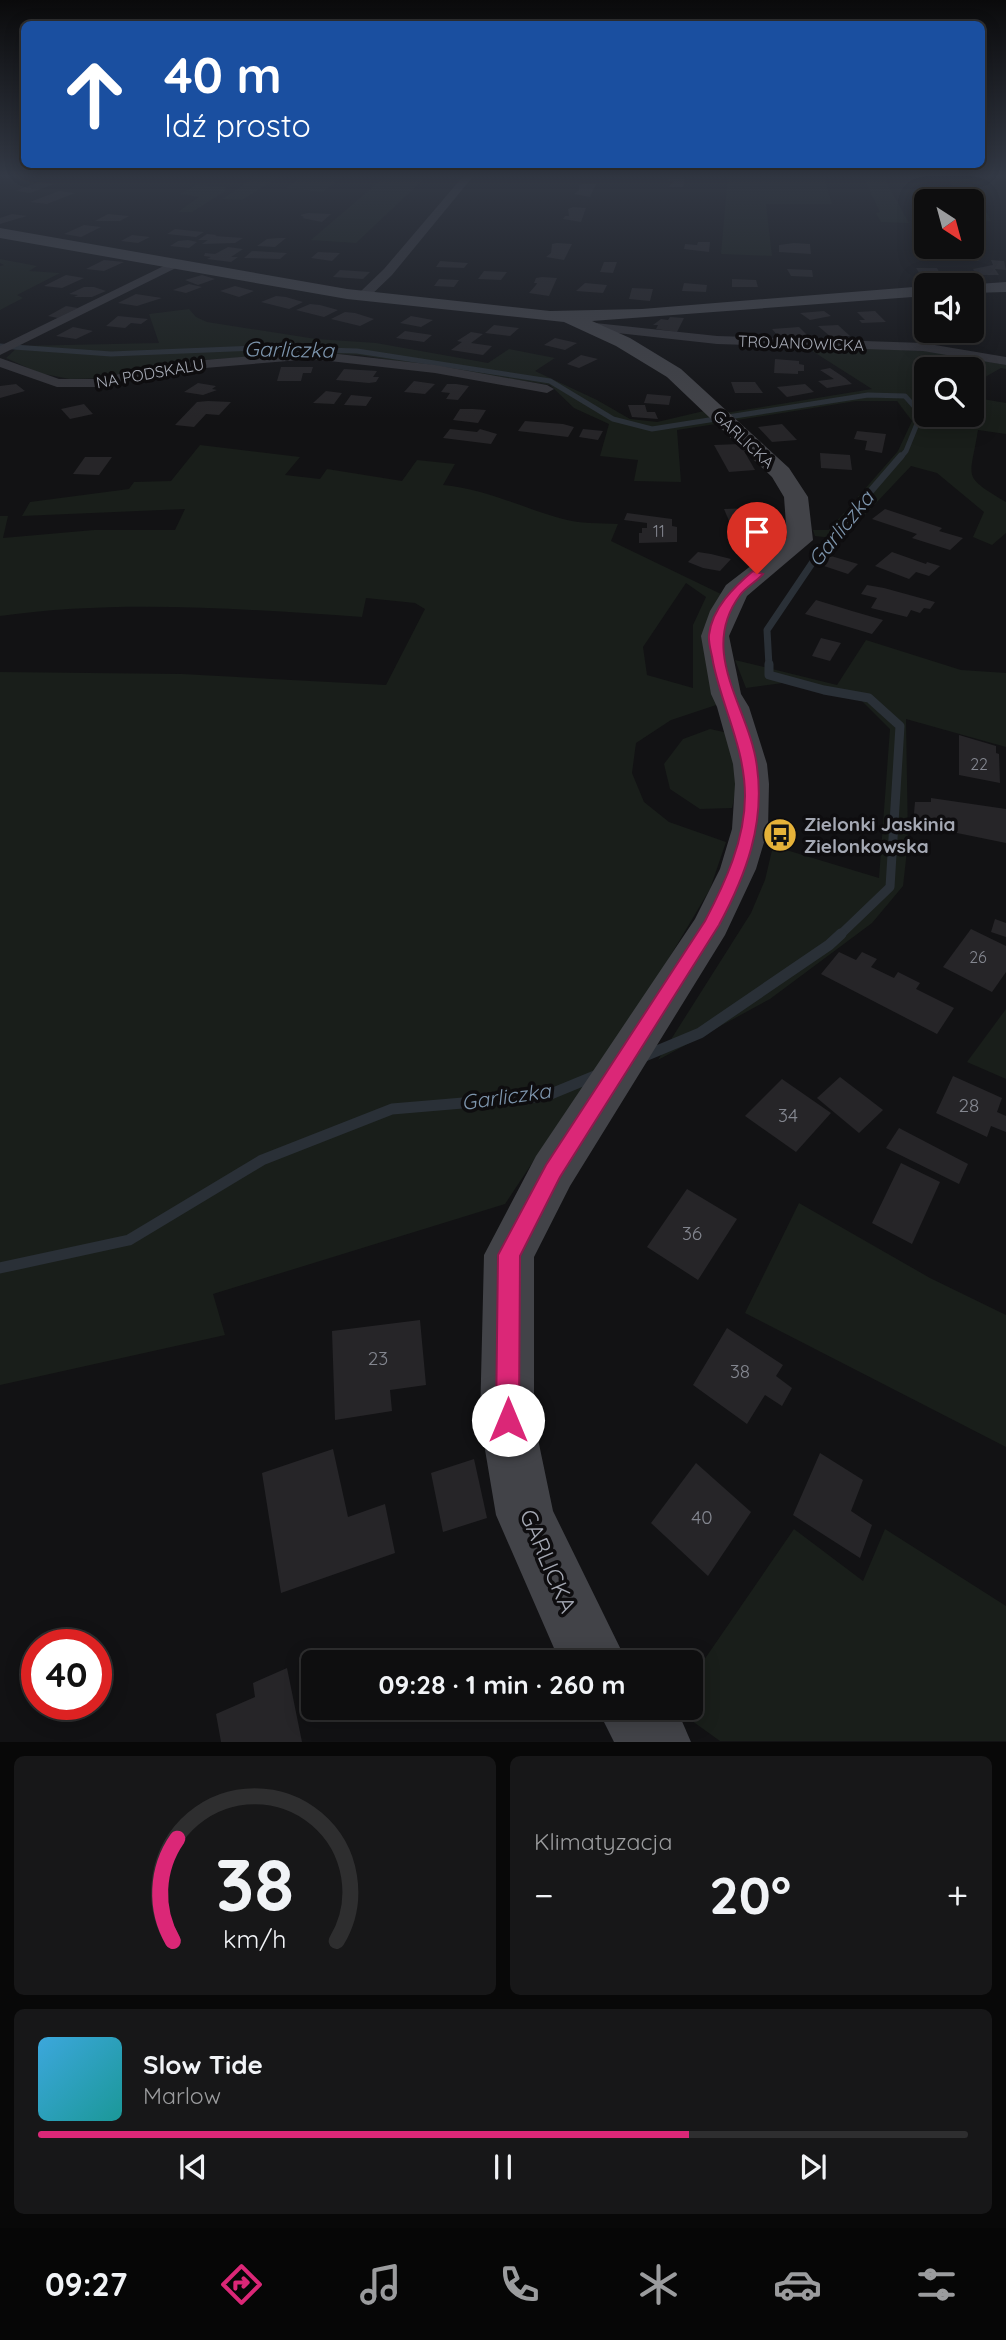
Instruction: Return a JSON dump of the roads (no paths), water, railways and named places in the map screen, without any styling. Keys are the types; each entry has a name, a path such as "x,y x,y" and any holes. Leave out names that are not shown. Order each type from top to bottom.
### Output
{"street":[{"path":"128,255 363,296 570,318 914,292"},
{"path":"363,296 402,255"},
{"path":"4,354 178,264"},
{"path":"984,288 1006,287"},
{"name":"GARLICKA","path":"570,318 595,327 674,373 780,472 796,497 800,540 736,591 724,611 715,636 726,694 733,707 750,764 752,797 750,829 729,892 669,992 553,1171 509,1255 508,1420 525,1515 587,1650"},
{"name":"TROJANOWICKA","path":"595,327 718,340 923,347 1006,361"},
{"name":"NA PODSKALU","path":"4,354 57,383 102,383 156,368 312,355 435,369 547,389"},
{"path":"638,1720 647,1733 658,1741"}],"waterway":[{"name":"Garliczka","path":"0,346 111,354 257,348 357,351 550,381 613,419 652,429 868,395 905,396 921,414 906,451 900,458"},
{"name":"Garliczka","path":"769,666 767,630 825,544 901,456"},
{"name":"Garliczka","path":"769,666 769,675 824,690 869,698 900,726 890,887 839,936"},
{"name":"Garliczka","path":"640,1058 700,1033 829,945 841,934"},
{"name":"Garliczka","path":"0,1268 129,1240 262,1160 392,1109 546,1096 597,1075"}],"place":[{"name":"Zielonki Jaskinia Zielonkowska","path":"780,835"}]}
